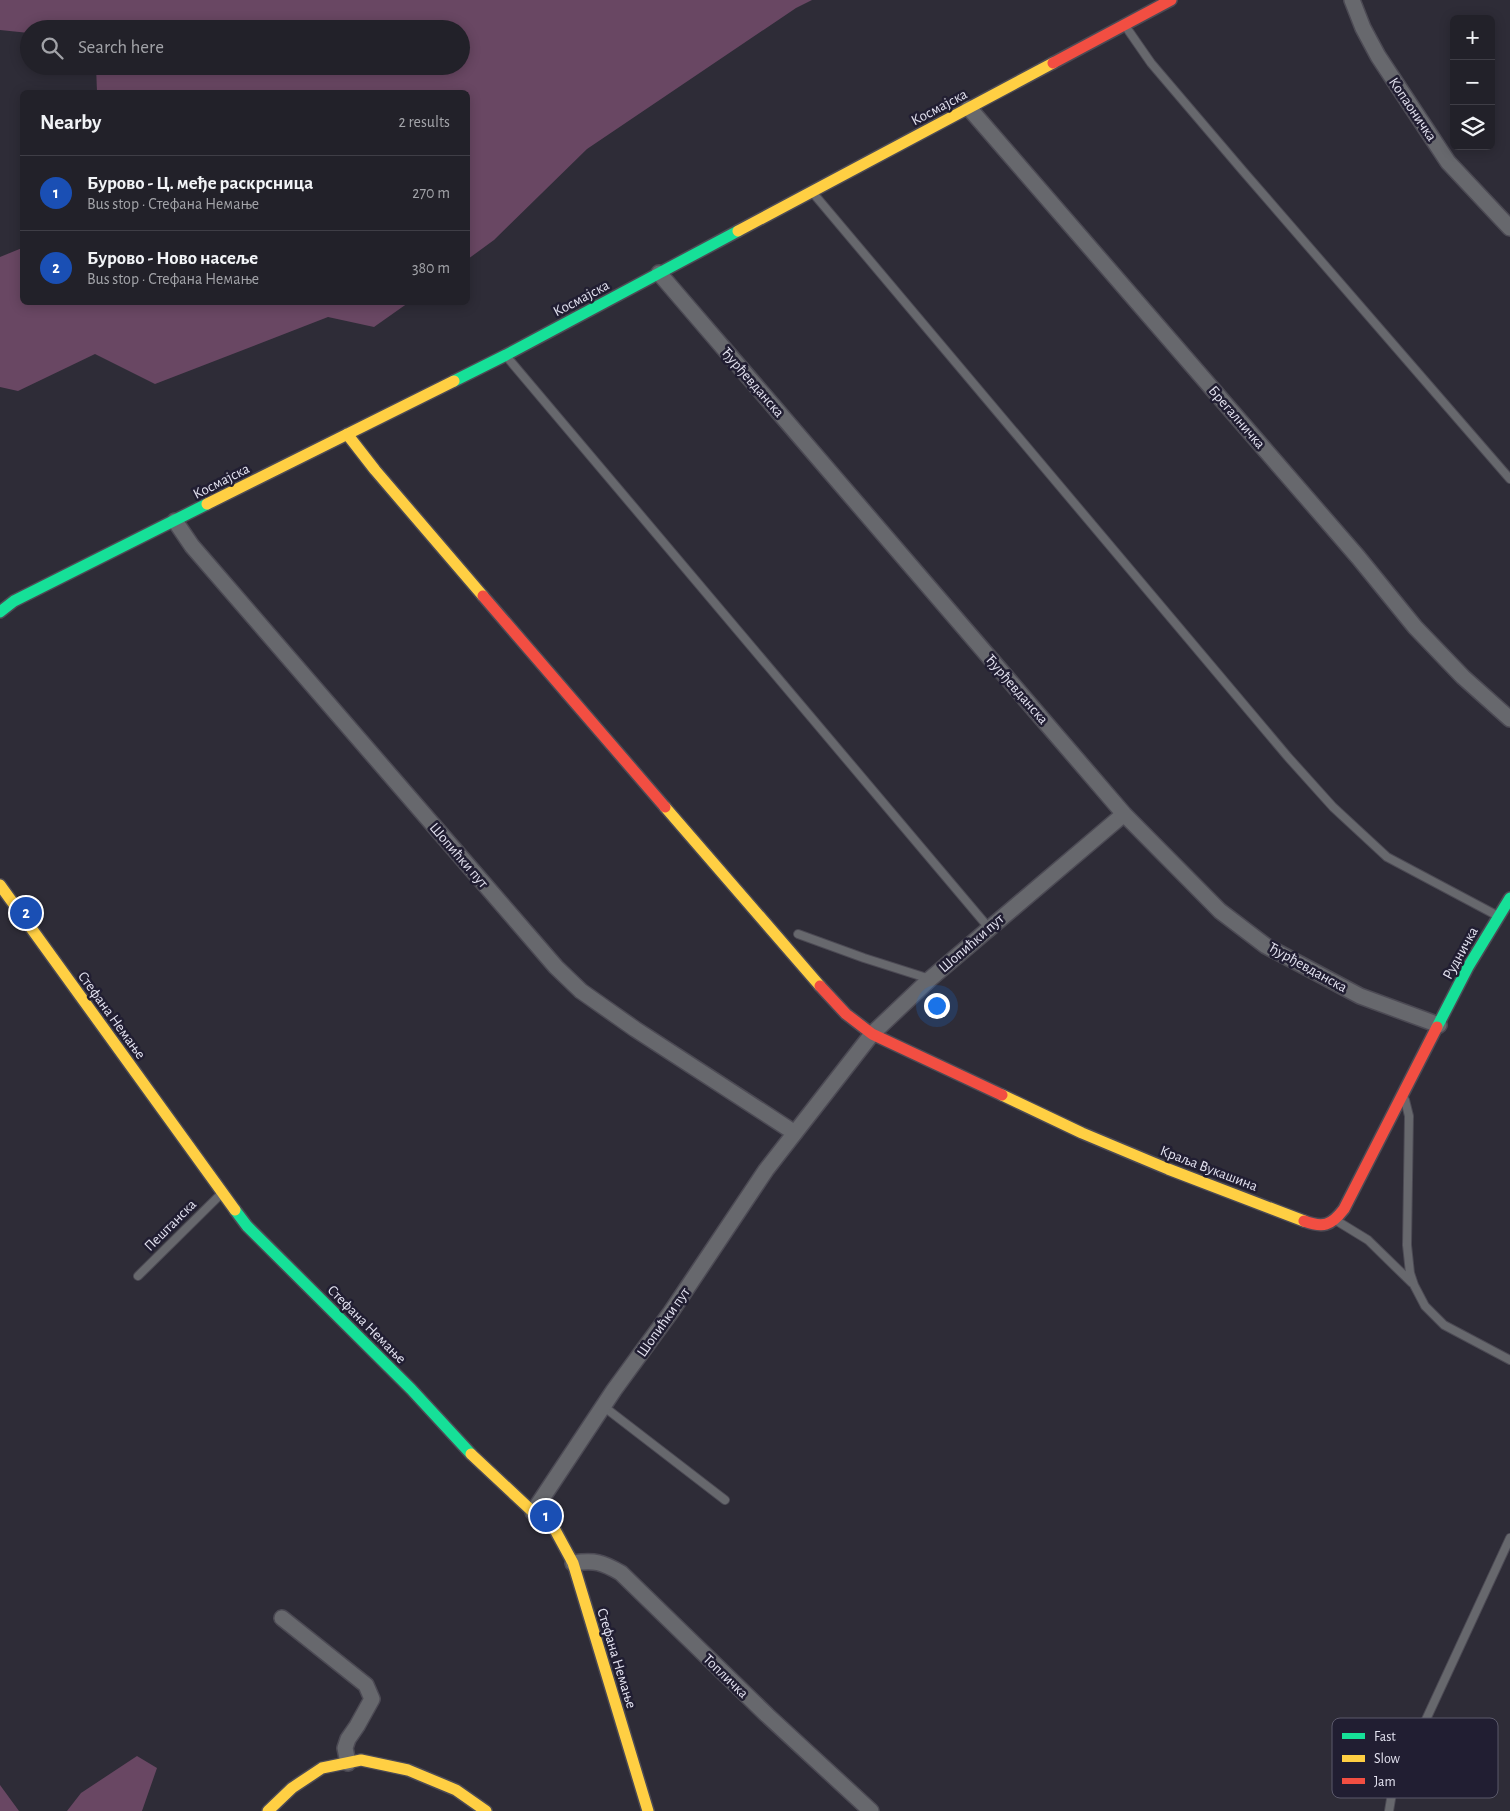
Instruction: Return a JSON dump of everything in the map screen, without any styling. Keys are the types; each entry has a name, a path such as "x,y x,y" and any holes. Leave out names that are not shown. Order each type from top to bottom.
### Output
{"street":[{"name":"Космајска","path":"0,612 14,601 506,355 1171,0"},
{"name":"Копаоничка","path":"1352,0 1363,28 1378,56 1448,162 1510,228"},
{"name":"Брегалничка","path":"969,108 1358,557 1415,627 1463,677 1510,719"},
{"name":"Ђурђевданска","path":"659,273 1124,814 1220,911 1266,946 1360,996 1439,1025"},
{"name":"Краља Вукашина","path":"347,434 799,963 846,1014 872,1034 1082,1133 1168,1169 1318,1226 1326,1226 1336,1220"},
{"name":"Шопићки пут","path":"174,521 192,546 556,967 582,991 635,1029 795,1133"},
{"name":"Шопићки пут","path":"533,1512 603,1406 672,1312 766,1170 872,1034 930,979 1124,814"},
{"name":"Стефана Немање","path":"0,885 247,1226 411,1389 470,1454 533,1512 554,1528 573,1563 648,1811"},
{"name":"Рудничка","path":"1439,1025 1468,967 1510,898"},
{"path":"1336,1220 1344,1209 1439,1025"},
{"name":"Топличка","path":"573,1563 592,1560 605,1563 621,1573 767,1715 871,1811"},
{"path":"282,1618 366,1685 372,1699 348,1739 346,1748 348,1763"},
{"path":"268,1811 292,1788 322,1768 360,1760 408,1770 456,1790 486,1811"}],"lane":[{"path":"1124,25 1151,63 1230,157 1510,479"},
{"path":"812,192 1288,757 1333,807 1387,857 1498,916"},
{"path":"506,355 989,928"},
{"path":"798,934 930,979"},
{"path":"1404,1093 1409,1116 1407,1245 1410,1273 1414,1285 1425,1306 1444,1325 1510,1360"},
{"name":"Пештанска","path":"138,1276 222,1193"},
{"path":"1336,1220 1368,1240 1414,1285"},
{"path":"603,1406 725,1500"},
{"path":"1427,1718 1510,1538"},
{"path":"1389,1811 1391,1798"}],"shaded area":[{"path":"0,0 812,0 796,8 587,149 494,240 470,258 470,90 97,90 96,75 470,75 470,20 20,20 20,32 0,30"},
{"path":"20,249 20,305 405,305 374,327 328,317 155,384 95,354 18,391 0,387 0,257"},
{"path":"137,1756 157,1768 142,1811 67,1811 81,1793"},
{"path":"0,1785 19,1811 0,1811"}],"traffic: fast":[{"path":"454,381 738,231"},
{"path":"0,612 14,601 207,504"},
{"path":"1437,1027 1468,967 1510,898"},
{"path":"235,1210 247,1226 411,1389 471,1454"}],"traffic: slow":[{"path":"738,231 1053,63"},
{"path":"207,504 454,381"},
{"path":"347,434 375,470 483,596"},
{"path":"665,807 820,986"},
{"path":"0,885 235,1210"},
{"path":"1002,1095 1082,1133 1168,1169 1304,1221"},
{"path":"471,1454 533,1512 554,1528 573,1563 648,1811"},
{"path":"268,1811 292,1788 322,1768 361,1760 408,1770 456,1790 486,1811"}],"traffic: jam":[{"path":"1053,63 1171,0"},
{"path":"483,596 665,807"},
{"path":"820,986 846,1014 872,1034 1002,1095"},
{"path":"1304,1221 1322,1225 1326,1224 1335,1219 1344,1209 1437,1027"}],"place":[{"name":"Бурово - Ново насеље","path":"26,913"},
{"name":"Бурово - Ц. међе раскрсница","path":"546,1516"}]}
